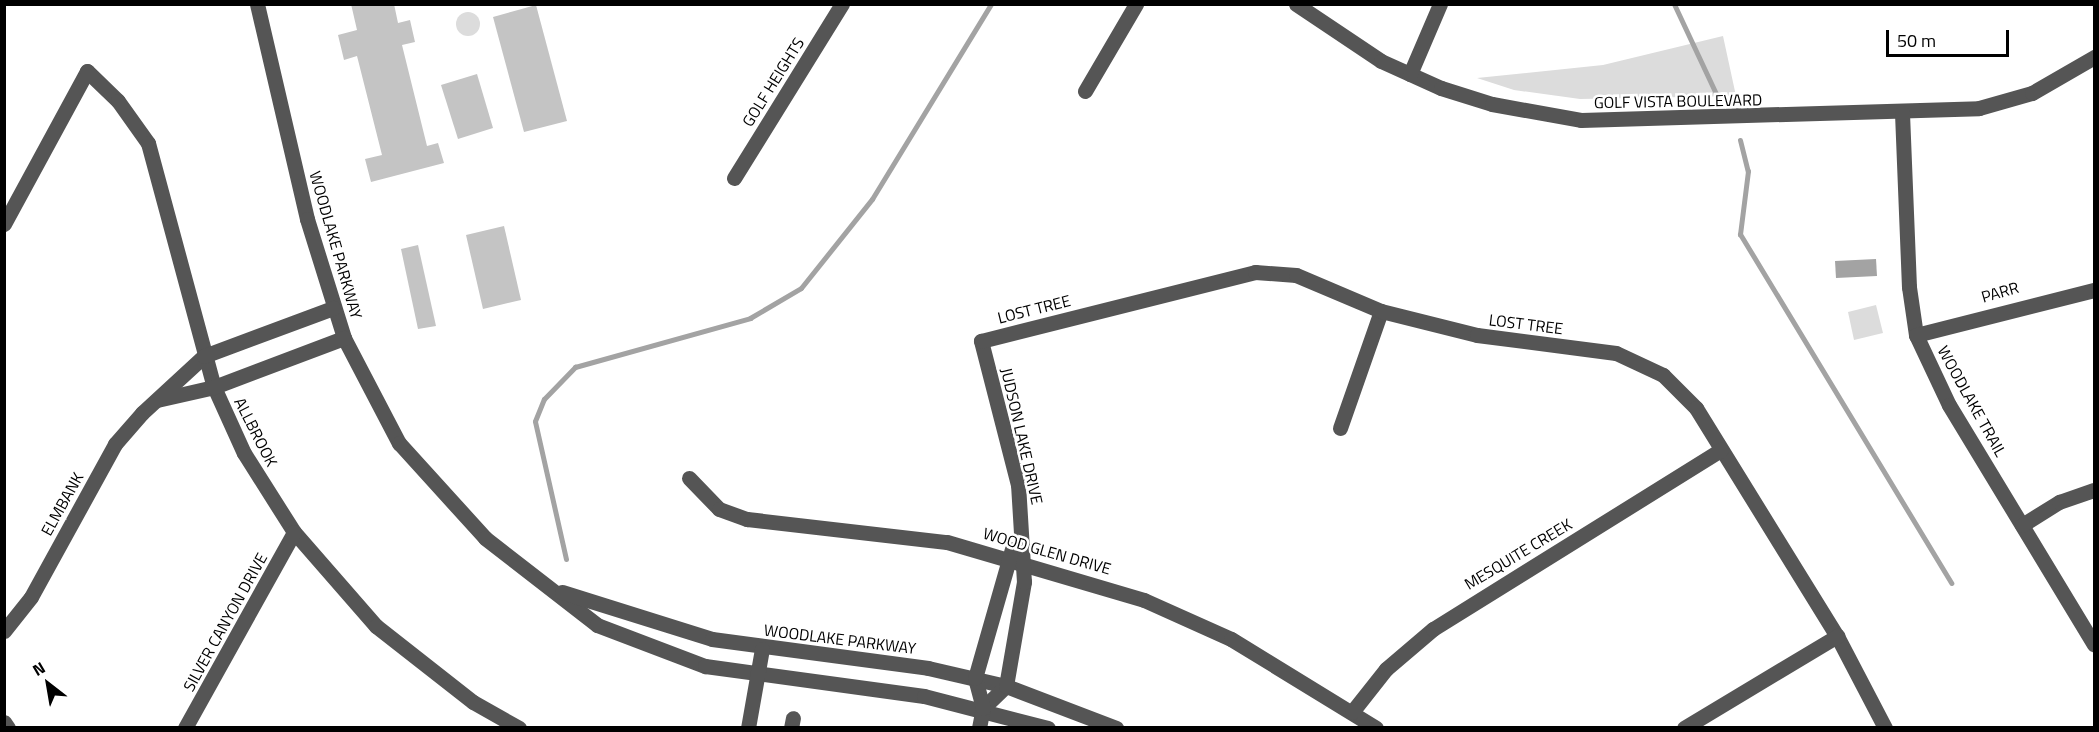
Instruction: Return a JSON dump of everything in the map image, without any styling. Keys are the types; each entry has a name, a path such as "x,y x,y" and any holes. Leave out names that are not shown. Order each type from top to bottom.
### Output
{"street":[{"name":"GOLF HEIGHTS","path":"734,178 842,4"},
{"path":"1086,91 1136,4"},
{"name":"GOLF VISTA BOULEVARD","path":"1296,4 1331,32 1410,74 1492,104 1581,120 1902,113 1979,108 2032,93 2094,57"},
{"path":"1410,74 1440,4"},
{"name":"WOODLAKE PARKWAY","path":"258,5 333,308 344,338 376,406 424,475 485,538 559,591 597,625 705,666 982,708 1048,728"},
{"name":"ALLBROOK","path":"4,224 87,71 118,101 148,143 214,387 244,453 294,532 376,626 473,702 519,728"},
{"name":"WOODLAKE TRAIL","path":"1902,113 1909,288 1916,335 1949,405 2094,644"},
{"name":"LOST TREE","path":"981,341 1255,272 1315,281 1381,311 1477,335 1616,353 1639,362 1681,390 1837,636 1885,728"},
{"name":"PARR","path":"1916,335 2094,290"},
{"name":"ELMBANK","path":"4,631 31,597 115,444 157,400 204,356 333,308"},
{"path":"1340,428 1381,311"},
{"path":"157,400 214,387 344,338"},
{"name":"JUDSON LAKE DRIVE","path":"981,341 1018,485 1024,582 1014,626 1006,686"},
{"name":"MESQUITE CREEK","path":"1352,712 1386,669 1433,629 1721,450"},
{"name":"WOOD GLEN DRIVE","path":"689,478 719,509 747,519 915,537 1023,560 1144,600 1222,634 1376,728"},
{"path":"2022,525 2059,502 2094,490"},
{"name":"SILVER CANYON DRIVE","path":"185,728 294,532"},
{"path":"979,728 982,708 975,678 1006,556 1020,540"},
{"name":"WOODLAKE PARKWAY","path":"559,591 669,627 762,649 975,678 1006,686 1116,728"},
{"path":"989,622 1014,626"},
{"path":"1684,728 1837,636"},
{"path":"748,728 762,649"},
{"path":"982,708 1006,686"},
{"path":"4,722 8,728"}],"shaded area":[{"path":"468,12 477,15 480,24 477,33 468,36 459,33 456,24 459,15"},
{"path":"1723,36 1736,96 1580,99 1514,90 1477,78 1603,65"},
{"path":"1876,259 1877,276 1836,278 1835,261"},
{"path":"1876,305 1883,333 1854,340 1848,312"}],"building":[{"path":"351,4 394,4 398,23 410,20 415,42 402,45 427,146 438,143 444,163 371,182 365,159 382,155 357,56 344,60 338,35 357,30"},
{"path":"536,5 567,121 524,132 493,17"},
{"path":"477,74 493,128 458,139 441,85"},
{"path":"504,226 521,300 483,309 466,235"},
{"path":"418,245 436,326 418,329 401,249"}],"waterway":[{"path":"566,559 535,421 544,399 575,367 750,318 801,288 872,199 991,4"},
{"path":"1674,4 1719,100"},
{"path":"1740,140 1748,171 1740,234 1951,583"}]}
